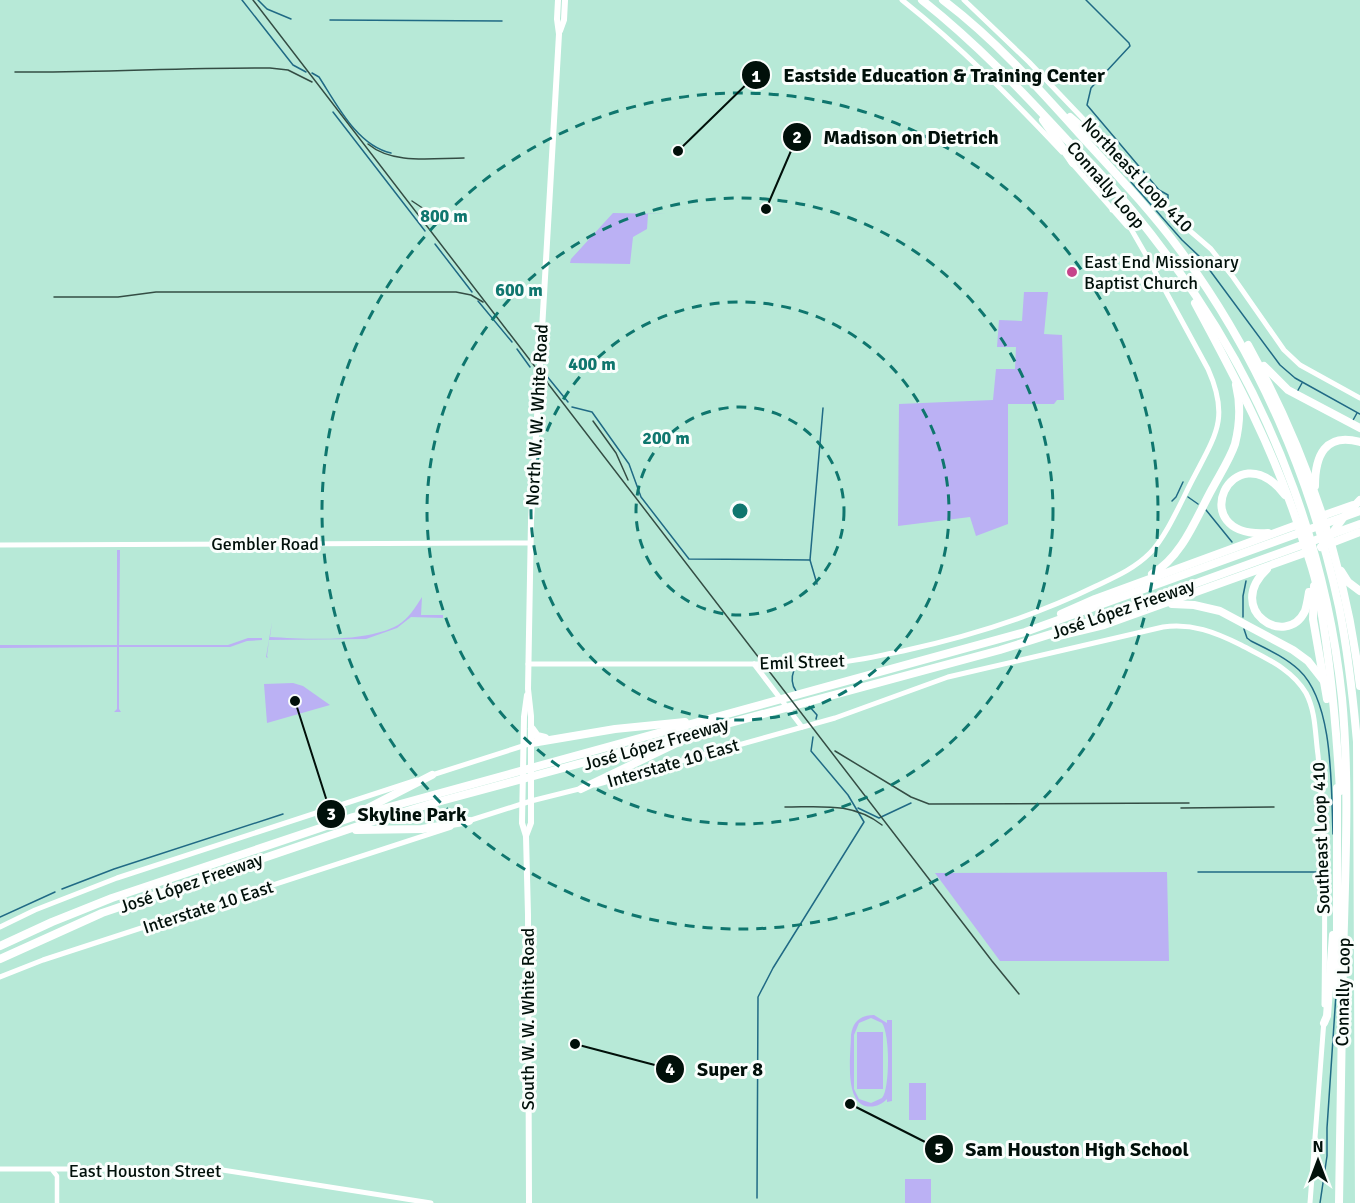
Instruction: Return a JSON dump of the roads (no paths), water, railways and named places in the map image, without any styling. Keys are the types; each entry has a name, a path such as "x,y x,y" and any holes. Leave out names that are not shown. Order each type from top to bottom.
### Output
{"highway":[{"name":"Connally Loop","path":"922,0 944,17 1029,99 1096,170 1175,268 1211,320 1248,385 1287,471 1296,511"},
{"name":"Connally Loop","path":"943,0 989,40 1039,90 1152,214 1200,278 1238,339 1270,401 1316,503 1330,554 1353,693 1357,742 1359,1203"},
{"path":"1039,90 1130,169"},
{"path":"1029,99 1073,163"},
{"path":"1175,268 1234,374 1268,444 1296,511 1313,560 1324,628 1341,795 1342,891 1345,907"},
{"path":"1200,278 1272,376 1288,390 1360,428"},
{"path":"1248,345 1281,410 1305,465 1316,503"},
{"path":"1136,584 1158,571 1183,542 1234,446 1240,407 1234,374"},
{"path":"1316,503 1316,470 1322,451 1338,440 1347,439 1360,442"},
{"path":"1290,528 1268,533 1238,530 1226,520 1221,503 1225,488 1234,478 1255,473 1267,477 1276,484 1296,511"},
{"path":"1332,512 1360,494"},
{"path":"1024,632 1095,598 1360,501"},
{"path":"1341,1096 1338,1071 1338,794 1332,734 1313,619 1313,590 1327,543 1343,518 1360,501"},
{"name":"José López Freeway","path":"0,944 142,887 353,817 1024,632 1360,511"},
{"name":"José López Freeway","path":"0,959 102,913 334,834 430,804 1000,650 1086,623 1360,524"},
{"path":"1000,650 1104,626 1360,534"},
{"path":"1330,554 1348,582 1360,591"},
{"path":"1270,565 1256,580 1251,597 1259,617 1265,622 1282,627 1296,622 1305,610 1313,560"},
{"name":"Connally Loop","path":"1313,560 1330,621 1341,695 1345,742 1345,907 1339,1203"},
{"path":"1337,562 1353,638 1360,686"},
{"path":"1158,606 1185,603 1214,609 1293,650 1308,661 1323,679 1332,702"},
{"path":"528,743 615,729 704,720"},
{"path":"532,729 537,736 550,739"},
{"path":"581,789 705,730"},
{"path":"353,817 432,775"},
{"path":"1358,810 1360,798"},
{"path":"334,834 361,830 435,828 469,821"},
{"path":"1324,1023 1327,1016 1337,886"}],"main road":[{"name":"North W. W. White Road","path":"528,743 532,729 528,689 530,543 559,34 564,20 563,0"},
{"name":"Northeast Loop 410","path":"902,0 980,67 1073,163 1112,210 1121,212 1208,369 1217,392 1219,414 1217,432 1158,543 1138,564 1100,584"},
{"name":"Northeast Loop 410","path":"964,0 1029,62 1168,212 1210,249 1233,277 1284,350 1300,365 1360,398"},
{"name":"Gembler Road","path":"0,545 530,543"},
{"name":"Emil Street","path":"528,664 838,663 958,639 1055,605 1100,584"},
{"name":"Interstate 10 East","path":"0,977 43,960 531,801 843,716 949,676 1174,625 1190,626 1220,635 1280,666 1292,675 1305,691 1313,711 1315,724"},
{"path":"754,664 802,727"},
{"path":"762,675 764,667 769,664"},
{"name":"North W. W. White Road","path":"528,689 525,705 531,801"},
{"name":"Southeast Loop 410","path":"1310,1203 1324,1023 1322,802 1315,724"},
{"path":"0,927 35,910 117,878 528,743"},
{"name":"South W. W. White Road","path":"528,743 522,823 526,836 529,1203"},
{"name":"South W. W. White Road","path":"526,836 531,823 531,801"},
{"name":"East Houston Street","path":"0,1169 53,1171 216,1169 431,1203"}],"street":[{"path":"53,1171 57,1176 57,1203"}],"waterway":[{"path":"242,0 293,65 306,72"},
{"path":"258,0 267,9 291,19"},
{"path":"1086,0 1130,46 1091,88 1087,105 1159,190 1168,195 1168,199"},
{"path":"330,20 502,21"},
{"path":"312,73 319,77 340,111 358,133 379,149 391,153"},
{"path":"333,112 425,231"},
{"path":"1131,182 1200,257 1280,365 1295,378 1360,414"},
{"path":"435,244 472,292"},
{"path":"478,301 512,342"},
{"path":"517,349 530,367"},
{"path":"546,375 568,402"},
{"path":"1297,392 1302,383"},
{"path":"572,407 592,412 629,464 641,497 689,559 810,560"},
{"path":"817,584 810,560 823,408"},
{"path":"1352,422 1357,413"},
{"path":"1172,501 1183,482"},
{"path":"1188,497 1198,504"},
{"path":"1206,510 1232,542"},
{"path":"1243,617 1246,581"},
{"path":"1244,629 1247,638 1251,641 1294,665 1310,685 1319,703 1325,724 1331,770 1333,834"},
{"path":"794,670 792,681 796,691"},
{"path":"809,706 817,715 816,719"},
{"path":"757,1198 758,997 773,968 864,822 848,795 811,751 813,737"},
{"path":"858,808 879,818 911,803"},
{"path":"62,889 114,869 283,814"},
{"path":"1198,872 1321,872"},
{"path":"0,917 55,892"},
{"path":"1320,1203 1327,1156 1336,994"}],"railway":[{"path":"253,0 1019,994"},
{"path":"15,72 270,68 288,70 312,82"},
{"path":"368,144 378,151 401,158 464,158"},
{"path":"412,201 427,211 452,221"},
{"path":"54,297 118,297 156,292 456,292 471,295 483,302"},
{"path":"593,421 616,453 628,480"},
{"path":"835,751 911,797 929,804 1189,803"},
{"path":"785,807 848,809 859,812 882,825"},
{"path":"1181,808 1274,807"}],"place":[{"name":"Eastside Education & Training Center","path":"678,151"},
{"name":"Madison on Dietrich","path":"766,209"},
{"name":"East End Missionary Baptist Church","path":"1072,272"},
{"name":"Skyline Park","path":"295,701"},
{"name":"Super 8","path":"575,1044"},
{"name":"Sam Houston High School","path":"850,1104"}]}
